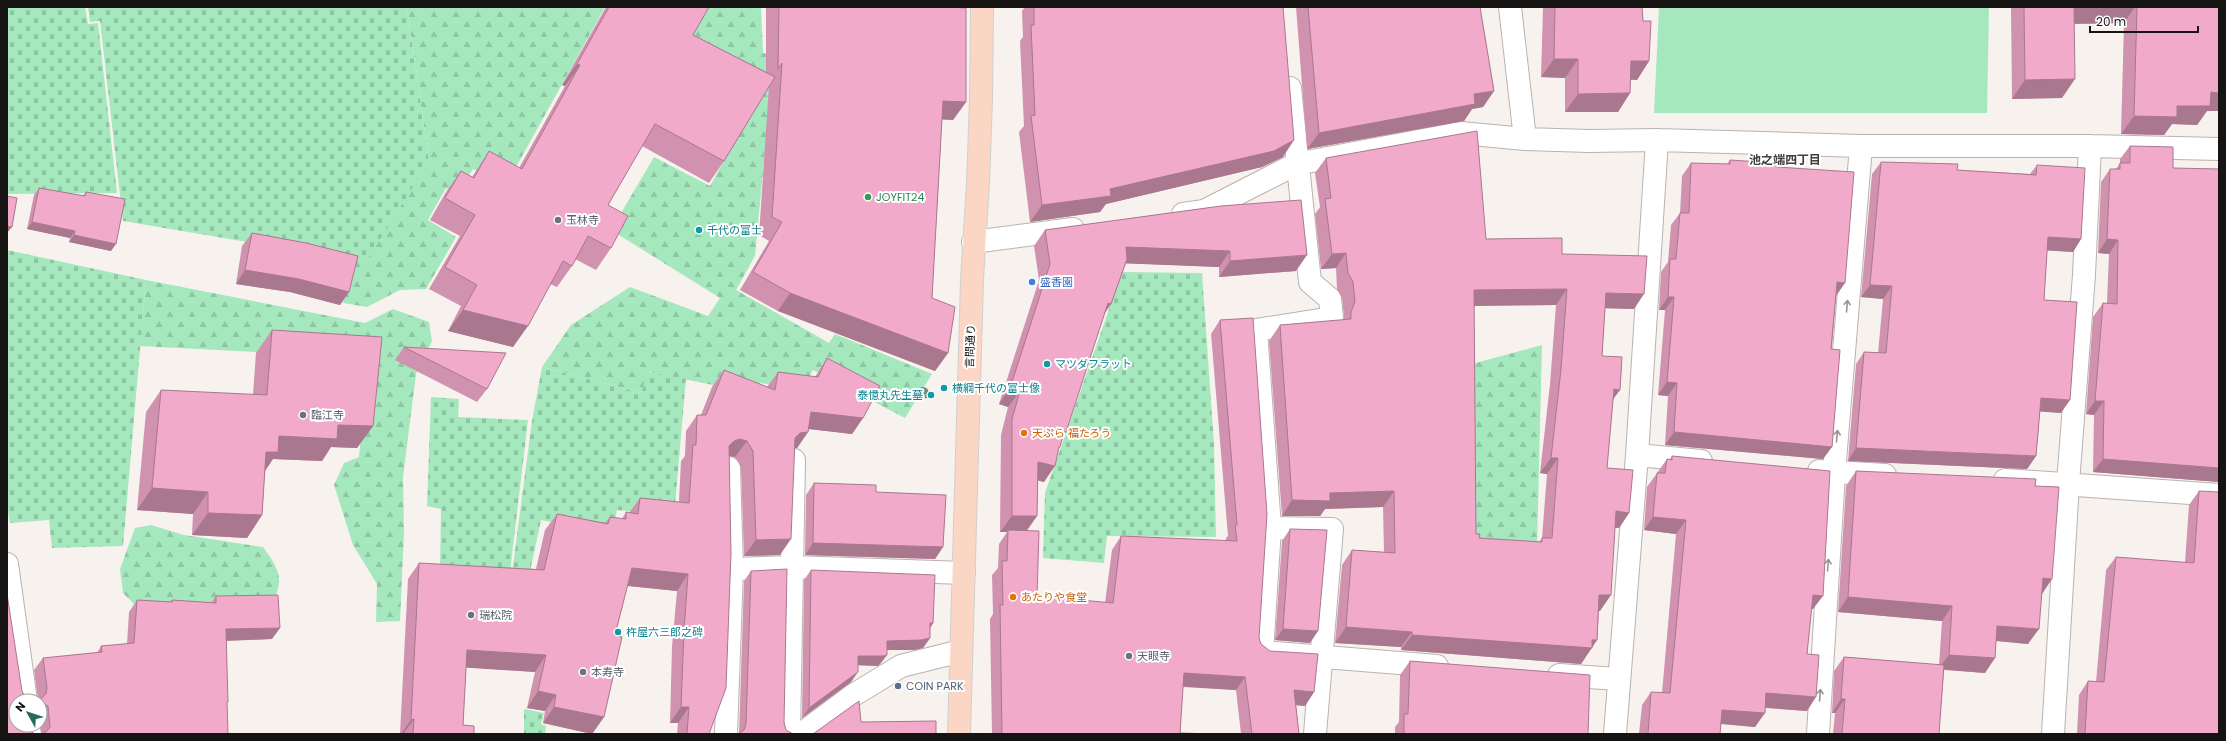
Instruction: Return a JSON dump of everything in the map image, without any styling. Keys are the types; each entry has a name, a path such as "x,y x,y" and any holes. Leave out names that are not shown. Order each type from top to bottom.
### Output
{"main road":[{"name":"言問通り","path":"959,734 973,242 979,175 982,7"}],"street":[{"path":"1510,7 1515,138"},
{"path":"1288,70 1296,164 1310,282 1330,299 1332,318 1256,330 1270,528 1262,652 1455,668"},
{"path":"1166,216 1204,211 1296,164 1462,133 1515,138 1589,141 1657,140 1861,146 2090,146 2219,149"},
{"path":"1614,734 1637,455 1657,140"},
{"path":"1818,734 1834,473 1861,146"},
{"path":"2053,734 2068,483 2084,275 2090,146"},
{"path":"973,242 1090,227"},
{"path":"1637,455 1724,463"},
{"path":"789,734 794,460"},
{"path":"726,734 732,569 730,468"},
{"path":"1802,470 1905,476"},
{"path":"1984,479 2068,483 2219,495"},
{"path":"1270,528 1332,529 1316,734"},
{"path":"7,564 13,649 24,693"},
{"path":"732,569 792,567 964,573"},
{"path":"801,734 852,696 901,666 961,652"},
{"path":"1542,674 1618,679"}],"green space":[{"path":"7,7 85,7 88,24 98,23 117,193 7,194"},
{"path":"88,7 407,7 429,161 366,262 123,221 100,21 90,22"},
{"path":"407,7 605,7 505,187 473,169 457,194 446,188 428,220 456,237 426,289 400,290 367,307 343,303 355,261 429,161"},
{"path":"673,7 761,7 763,53 774,55 755,256 736,290 829,343 835,334 932,374 905,418 813,370 802,390 760,383 755,402 713,385 649,372 641,393 542,367 571,325 630,287 708,316 720,298 611,230 654,157 710,186 726,157 680,56"},
{"path":"1659,7 1989,7 1987,113 1654,113"},
{"path":"7,250 146,280 123,546 52,548 49,520 10,523 7,506"},
{"path":"1122,272 1202,273 1214,444 1216,537 1107,536 1104,563 1043,558 1045,493"},
{"path":"146,280 365,323 393,309 429,322 432,341 416,374 403,477 404,533 400,621 376,622 377,584 353,545 334,485 344,463 359,457 368,358 140,346"},
{"path":"1542,345 1537,549 1472,545 1472,364"},
{"path":"542,367 641,393 648,372 686,379 674,516 617,510 612,534 541,520 529,576 512,573 532,421"},
{"path":"431,397 459,399 458,417 528,420 510,572 440,567 441,509 427,506"},
{"path":"151,525 184,535 263,547 273,562 278,574 278,588 272,604 134,604 123,593 120,569 135,528"},
{"path":"524,709 544,713 541,724 546,726 545,734 524,734"}],"building":[{"path":"609,7 709,7 693,35 775,77 724,161 655,124 608,205 628,216 611,248 588,236 572,266 563,261 528,326 463,310 477,285 445,267 475,215 445,198 461,171 474,178 489,151 522,169 580,65 577,64"},
{"path":"779,7 966,8 966,102 943,101 932,298 955,307 948,353 790,293 753,272 782,222 772,217 782,63 778,69"},
{"path":"1034,7 1283,7 1294,140 1274,151 1110,189 1111,196 1042,205 1031,116 1035,115 1031,25 1034,25"},
{"path":"1308,7 1480,7 1494,91 1474,94 1475,104 1319,133"},
{"path":"1555,7 1642,7 1643,21 1651,21 1649,61 1631,61 1630,93 1578,94 1578,59 1554,59"},
{"path":"2024,7 2074,7 2075,79 2025,80"},
{"path":"2137,7 2219,7 2219,93 2211,92 2210,106 2177,106 2177,117 2134,116"},
{"path":"1477,131 1486,239 1562,238 1562,254 1647,256 1644,294 1606,293 1602,356 1622,357 1620,390 1614,389 1607,468 1633,470 1629,513 1616,511 1611,595 1599,595 1597,640 1592,640 1592,648 1412,635 1412,632 1346,627 1352,550 1395,553 1394,491 1330,493 1330,501 1292,500 1280,325 1351,319 1351,312 1355,302 1353,282 1348,273 1346,253 1332,254 1325,199 1331,198 1326,158","holes":["1567,289 1561,369 1551,458 1558,458 1552,538 1542,538 1542,542 1479,538 1480,534 1476,534 1474,290"]},
{"path":"2130,146 2173,147 2173,168 2219,169 2219,468 2103,459 2104,401 2095,401 2103,303 2117,304 2118,240 2107,239 2110,169 2120,169 2120,163 2130,163"},
{"path":"1730,160 1777,163 1777,167 1854,172 1845,283 1837,282 1831,349 1840,350 1832,447 1674,432 1677,383 1667,382 1674,297 1668,297 1670,259 1676,259 1680,213 1689,213 1691,163 1730,164"},
{"path":"1881,162 1958,164 1957,170 2036,175 2037,165 2085,168 2081,239 2048,237 2044,300 2077,302 2070,400 2041,398 2036,456 1856,448 1864,352 1886,353 1892,286 1870,285"},
{"path":"39,188 85,196 86,192 125,199 116,244 74,235 75,231 32,222"},
{"path":"7,196 17,198 12,227 7,226"},
{"path":"1301,200 1307,255 1230,261 1230,251 1126,247 1127,259 1111,304 1108,303 1066,432 1064,432 1059,447 1055,466 1038,462 1037,516 1012,516 1012,419 1020,391 1010,388 1050,264 1045,230 1221,206"},
{"path":"252,233 306,243 358,256 349,292 299,279 245,270"},
{"path":"1253,318 1267,514 1259,638 1261,644 1270,651 1318,654 1314,692 1294,690 1299,734 1252,734 1245,677 1184,673 1180,733 1213,734 1002,734 1000,605 1003,605 1002,561 1007,561 1008,530 1039,531 1037,596 1113,603 1121,536 1237,541 1235,525 1237,525 1220,320"},
{"path":"272,330 382,337 373,426 338,425 337,439 279,436 278,452 266,452 262,515 208,513 208,492 152,488 161,390 267,395"},
{"path":"404,347 506,353 487,389"},
{"path":"827,358 880,386 863,418 811,412 808,432 800,433 795,438 791,539 756,540 753,451 747,441 740,439 734,441 729,446 731,553 726,688 709,734 687,734 689,707 681,707 688,574 632,568 615,635 622,637 604,717 554,707 556,695 538,691 546,655 467,650 463,725 474,726 474,734 413,734 414,719 411,720 419,563 544,570 557,514 608,524 610,517 626,519 626,512 638,514 640,498 689,503 693,445 696,445 697,415 706,415 724,370 775,390 778,372 818,377"},
{"path":"1672,456 1830,471 1823,596 1813,595 1807,654 1819,655 1816,697 1766,693 1765,713 1722,710 1720,734 1648,734 1651,692 1670,693 1686,520 1653,517 1657,473 1665,473 1667,459 1672,460"},
{"path":"1856,471 2036,479 2035,486 2059,487 2052,579 2043,578 2039,629 1997,626 1995,658 1949,655 1952,606 1848,597"},
{"path":"814,483 876,485 876,492 946,495 943,547 813,543"},
{"path":"2199,491 2219,492 2219,734 2085,734 2088,681 2104,682 2116,557 2194,563"},
{"path":"1290,529 1327,530 1318,631 1283,629"},
{"path":"787,569 784,723 786,730 793,734 738,734 744,730 746,724 751,571"},
{"path":"811,570 935,575 933,623 930,623 930,638 921,640 887,641 887,655 858,656 858,672 809,708"},
{"path":"7,594 23,693 8,693 8,733 37,734 7,734"},
{"path":"278,595 280,628 226,629 228,734 41,734 48,733 50,727 48,693 46,693 47,688 43,658 102,652 101,646 134,643 137,600 172,602 172,600 216,603 216,596"},
{"path":"1844,657 1944,665 1939,734 1842,734 1845,699 1841,699"},
{"path":"1410,661 1590,675 1588,734 1404,734 1404,714 1408,714"},
{"path":"859,701 861,722 936,721 936,734 813,734"}],"place":[{"name":"JOYFIT24","path":"868,197"},
{"name":"玉林寺","path":"558,220"},
{"name":"千代の富士","path":"699,230"},
{"name":"盛香園","path":"1032,282"},
{"name":"マツダフラット","path":"1047,364"},
{"name":"横綱千代の富士像","path":"944,388"},
{"name":"泰憶丸先生墓","path":"931,395"},
{"name":"臨江寺","path":"303,415"},
{"name":"天ぷら 福たろう","path":"1024,433"},
{"name":"あたりや食堂","path":"1013,597"},
{"name":"瑞松院","path":"471,615"},
{"name":"杵屋六三郎之碑","path":"618,632"},
{"name":"天眼寺","path":"1129,656"},
{"name":"本寿寺","path":"583,672"},
{"name":"COIN PARK","path":"898,686"}],"district":[{"name":"池之端四丁目","path":"1785,160"}]}
